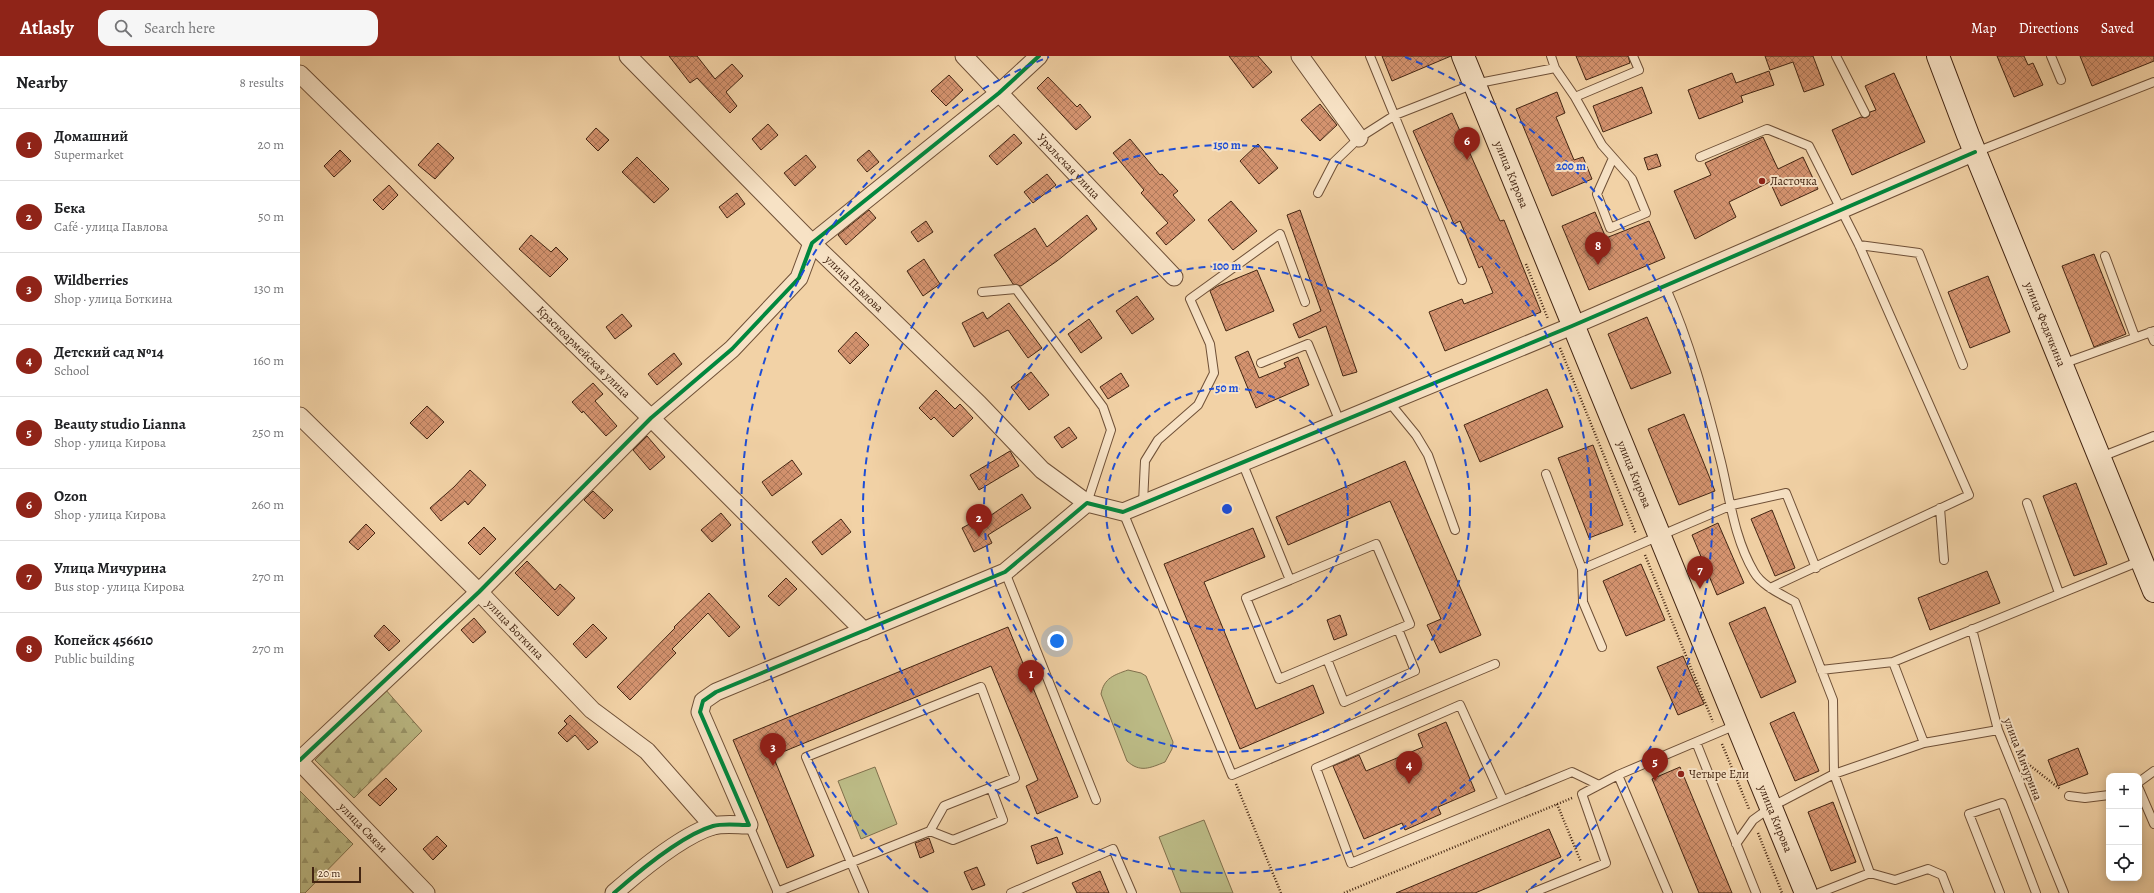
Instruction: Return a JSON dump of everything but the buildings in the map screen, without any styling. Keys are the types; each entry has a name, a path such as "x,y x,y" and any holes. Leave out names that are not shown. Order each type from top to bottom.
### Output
{"main road":[{"name":"улица Кирова","path":"1463,56 1563,330 1650,541 1737,724 1806,893"},
{"name":"улица Федячкина","path":"1938,56 1975,152 2154,591"}],"street":[{"name":"улица Павлова","path":"628,56 812,243 978,403 1042,470 1087,504"},
{"name":"Уральская улица","path":"964,56 1174,277"},
{"path":"300,761 479,592 651,418 732,349 799,278 812,243 999,93 1039,56"},
{"path":"1300,56 1359,138"},
{"name":"Красноармейская улица","path":"300,74 651,418 864,631"},
{"path":"614,893 632,877 684,840 713,826 749,824 700,712 703,701 716,692 1005,572 1087,504 1123,512 1563,330 1975,152"},
{"name":"улица Боткина","path":"300,416 479,592 592,710 647,751 713,826"},
{"name":"улица Связи","path":"300,761 426,893"}],"lane":[{"path":"1370,56 1396,115 1462,280"},
{"path":"1550,56 1555,68 1575,97 1602,145 1614,158 1632,179 1646,213 1610,228 1597,194 1614,158"},
{"path":"1575,97 1639,70 1634,56"},
{"path":"1836,56 1865,114"},
{"path":"2051,56 2061,80"},
{"path":"1318,193 1334,162 1359,138 1396,115 1474,84 1555,68"},
{"path":"1975,152 2154,82"},
{"path":"1700,157 1767,129 1809,146 1859,245 1969,495 1816,568 1770,588"},
{"path":"1143,503 1145,461 1158,440 1198,405 1214,373 1210,344 1190,299 1280,234 1305,302"},
{"path":"1859,245 1918,253 1963,364"},
{"path":"2106,256 2135,337"},
{"path":"1665,286 1679,316 1711,420 1732,505 1734,526 1754,573 1770,588 1795,602 1833,700 1834,774 1870,873"},
{"path":"982,292 1016,289 1103,406 1111,430 1087,504"},
{"path":"2061,364 2152,331 2154,341"},
{"path":"1261,363 1308,344 1340,422"},
{"path":"1389,402 1416,435 1428,455 1455,530"},
{"path":"2100,458 2154,436"},
{"path":"1242,462 1290,580"},
{"path":"1546,474 1582,569 1583,602 1602,647"},
{"path":"1582,569 1732,505 1786,493 1816,568"},
{"path":"2027,503 2059,593"},
{"path":"1940,508 1944,560"},
{"path":"1123,512 1232,775 1495,664"},
{"path":"1376,544 1410,624 1398,629 1279,679 1246,598 1376,544"},
{"path":"1821,670 1893,662 2141,560"},
{"path":"1005,572 1096,800"},
{"path":"1327,659 1344,702 1415,671 1398,629"},
{"name":"улица Мичурина","path":"1972,629 1998,730 2064,893"},
{"path":"1893,662 1924,744"},
{"path":"864,893 806,757 981,687 1015,778 944,806 930,832"},
{"path":"1503,800 1460,705 1316,768 1351,863 1572,772 1599,785"},
{"path":"1532,893 1606,863 1582,794 1618,775 1737,724"},
{"path":"1736,844 1753,820 1771,807 1834,774 1924,744 1998,730"},
{"path":"1696,742 1756,893"},
{"path":"2142,780 2154,771"},
{"path":"1618,775 1668,893"},
{"path":"749,824 778,892 930,832 953,840 1003,820 991,788"},
{"path":"2069,796 2085,798 2106,795"},
{"path":"2142,796 2154,824"},
{"path":"2000,893 1969,814 2002,803 2036,893"},
{"path":"1011,893 1114,849 1132,893"},
{"path":"1819,893 1870,873 1895,880 1928,869 1942,875 1949,893"}],"path":[{"path":"1524,260 1563,330 1650,541 1717,733 1782,893"},
{"path":"2004,745 2069,796"},
{"path":"1232,775 1281,893"},
{"path":"1344,893 1582,794"},
{"path":"1558,804 1585,871"}],"green space":[{"path":"1128,670 1141,673 1146,676 1173,742 1172,749 1165,762 1145,768 1136,767 1127,761 1101,694 1102,689 1110,678"},
{"path":"385,689 422,731 354,798 315,760"},
{"path":"875,767 897,824 861,839 838,781"},
{"path":"300,791 353,844 305,893 300,893"},
{"path":"1204,820 1233,893 1181,893 1159,837"}],"cycle path":[{"path":"300,760 479,592 651,418 732,349 799,278 812,243 999,93 1039,56"},
{"path":"614,893 661,855 688,837 713,826 731,824 749,825 700,712 703,701 716,692 1005,572 1087,503 1123,512 1572,326 1975,152"}],"place":[{"name":"Ozon","path":"1467,160"},
{"name":"Ласточка","path":"1762,181"},
{"name":"Копейск 456610","path":"1598,265"},
{"name":"Бека","path":"979,537"},
{"name":"Улица Мичурина","path":"1700,589"},
{"name":"Домашний","path":"1031,693"},
{"name":"Wildberries","path":"773,766"},
{"name":"Четыре Ели","path":"1681,774"},
{"name":"Beauty studio Lianna","path":"1655,781"},
{"name":"Детский сад №14","path":"1409,784"}]}
